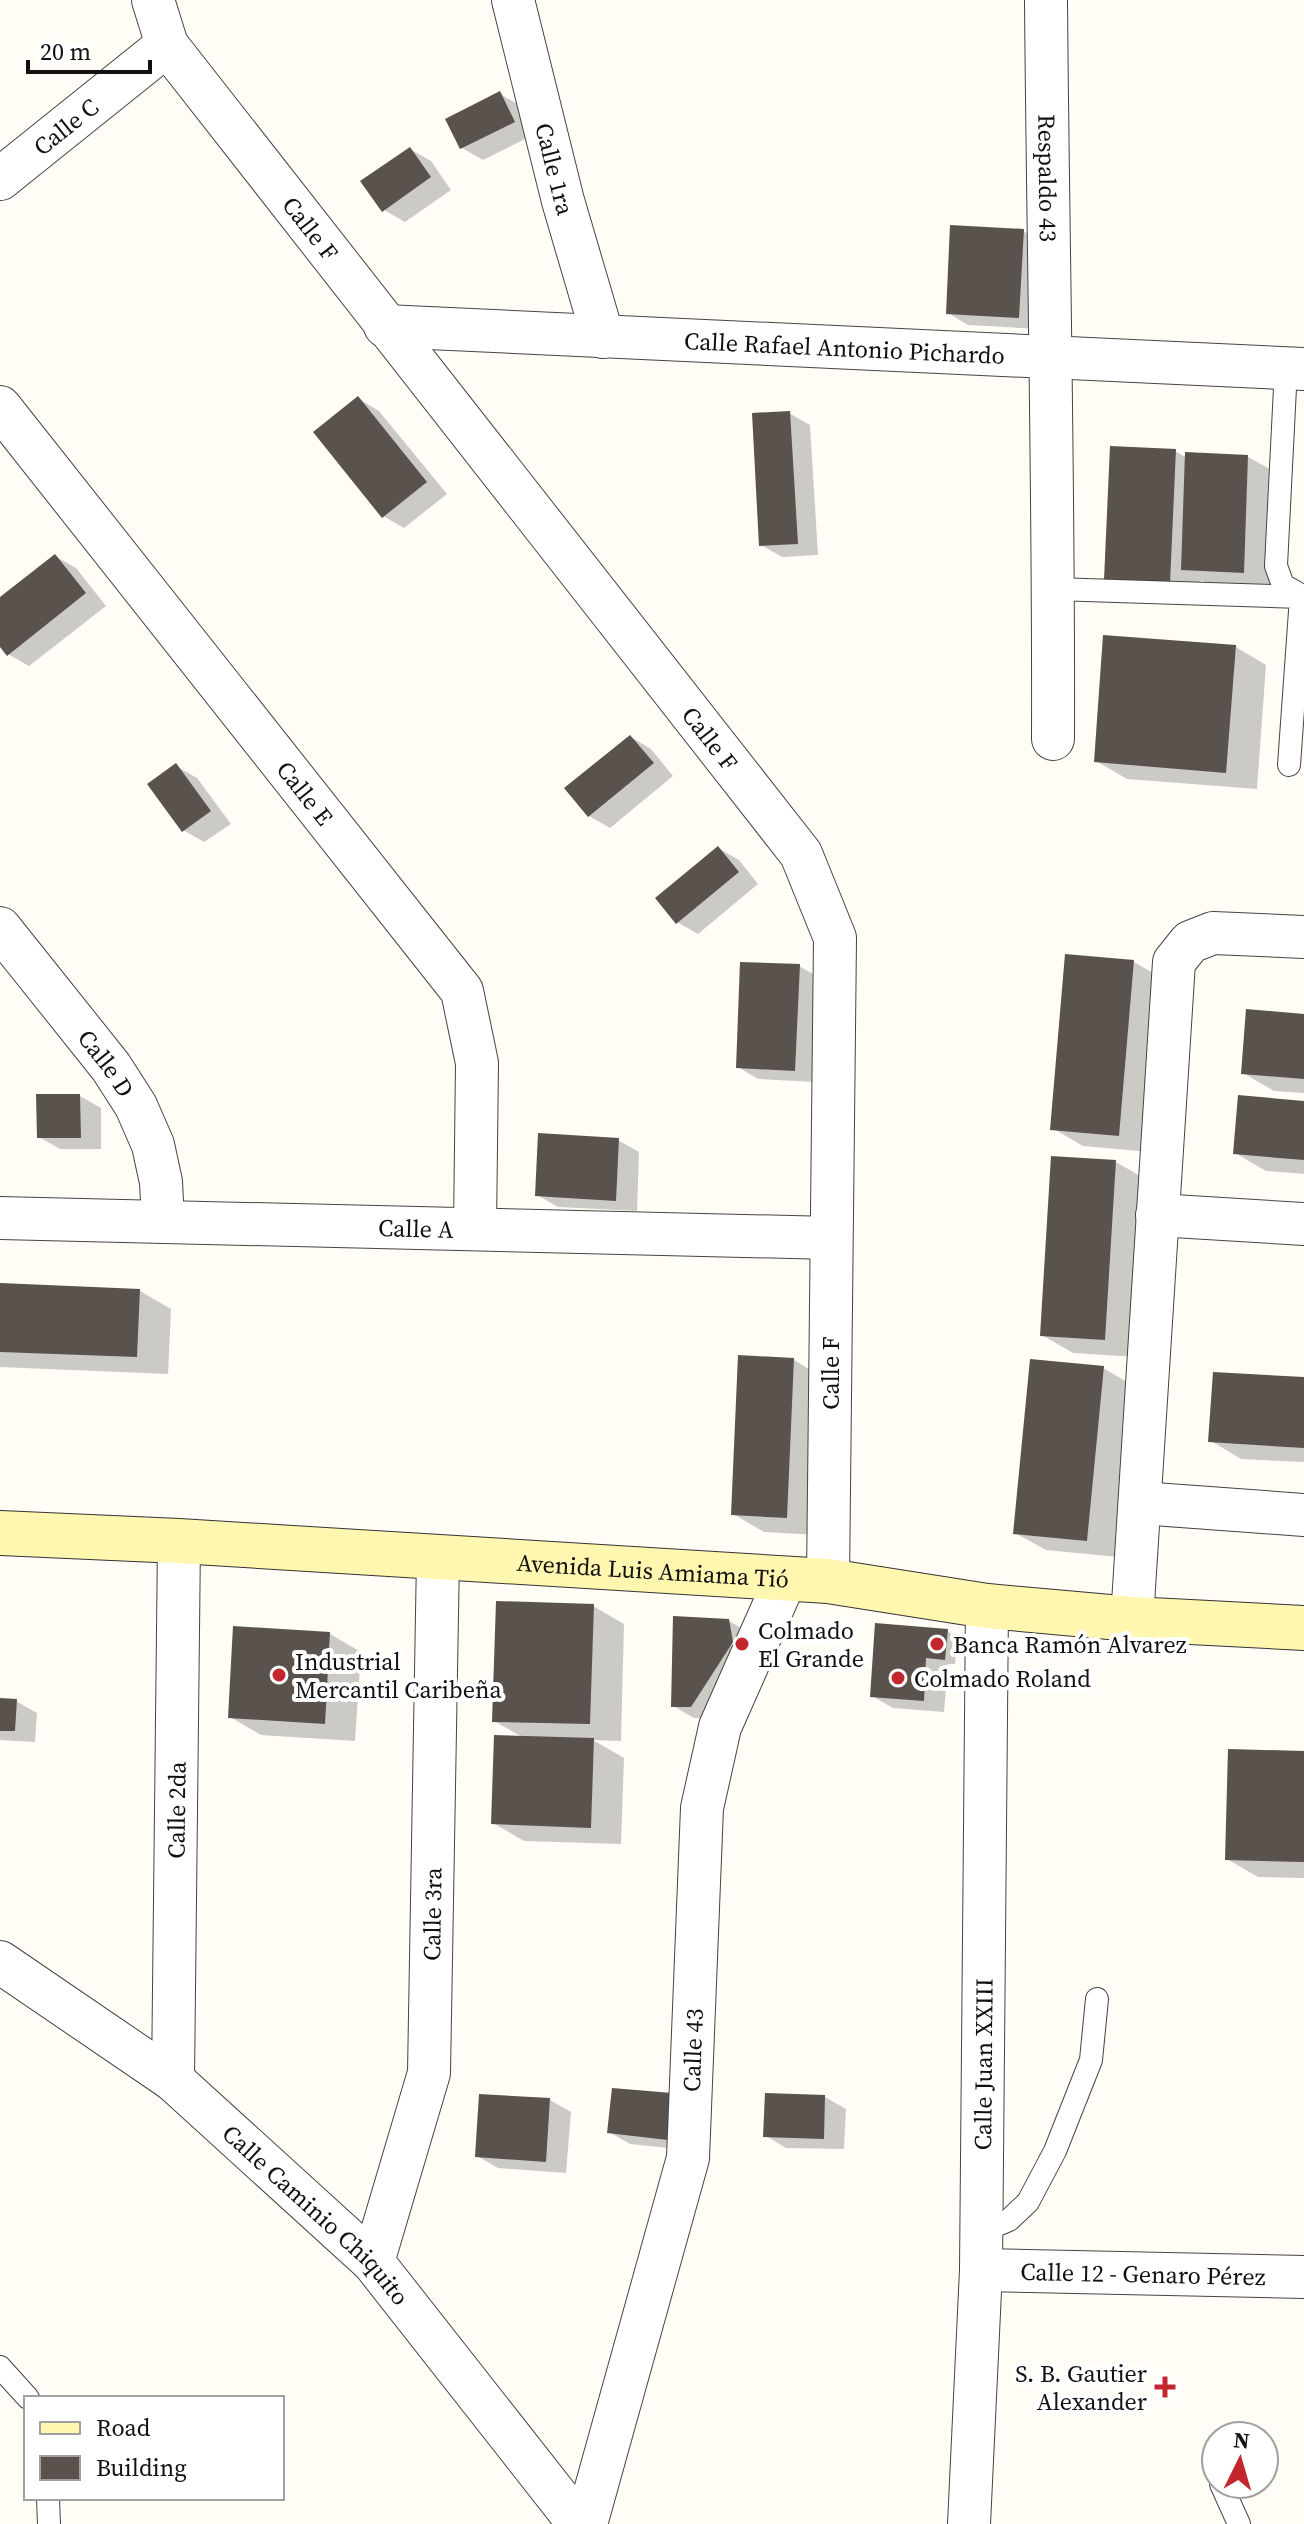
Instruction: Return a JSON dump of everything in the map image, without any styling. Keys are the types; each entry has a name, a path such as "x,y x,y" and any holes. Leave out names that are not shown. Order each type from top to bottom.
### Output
{"main road":[{"name":"Avenida Luis Amiama Tió","path":"0,1533 179,1541 807,1580 987,1606 1132,1619 1304,1628"}],"street":[{"path":"153,0 167,45"},
{"name":"Calle 1ra","path":"513,0 563,201 603,337"},
{"name":"Respaldo 43","path":"1046,0 1054,589 1053,739"},
{"name":"Calle C","path":"0,179 167,45"},
{"name":"Calle F","path":"167,45 801,854 835,938 831,1238 807,1580"},
{"name":"Calle Rafael Antonio Pichardo","path":"385,326 1295,369"},
{"name":"Calle E","path":"0,407 462,991 477,1063 475,1229"},
{"name":"Calle D","path":"0,928 111,1067 136,1106 153,1145 161,1182 163,1221"},
{"path":"1132,1619 1174,962 1190,942 1213,933 1304,937"},
{"path":"1157,1215 1304,1224"},
{"name":"Calle A","path":"0,1218 831,1238"},
{"path":"1140,1503 1304,1515"},
{"name":"Calle 2da","path":"173,2080 179,1541"},
{"name":"Calle 3ra","path":"373,2262 429,2073 438,1557"},
{"name":"Calle 43","path":"586,2524 688,2158 702,1808 720,1727 807,1580"},
{"name":"Calle Juan XXIII","path":"969,2524 981,2251 987,1606"},
{"name":"Calle Caminio Chiquito","path":"0,1962 173,2080 373,2262 579,2524"},
{"name":"Calle 12 - Genaro Pérez","path":"981,2251 1304,2277"}],"lane":[{"path":"1295,369 1276,566 1283,585 1303,597"},
{"path":"1054,589 1303,597"},
{"path":"1289,765 1303,597"},
{"path":"981,2251 1028,2202 1055,2151 1091,2060 1097,1999"},
{"path":"0,2367 26,2396"},
{"path":"48,2500 49,2524"},
{"path":"1228,2500 1239,2524"}],"building":[{"path":"500,91 515,122 460,149 445,119"},
{"path":"410,147 431,177 382,212 360,181"},
{"path":"950,225 1024,229 1019,318 946,314"},
{"path":"358,396 427,482 382,518 313,432"},
{"path":"790,411 798,544 759,546 752,413"},
{"path":"1110,446 1176,449 1170,583 1104,580"},
{"path":"1185,452 1248,455 1244,573 1181,570"},
{"path":"55,554 86,593 7,656 0,647 0,597"},
{"path":"1103,635 1236,645 1226,773 1094,762"},
{"path":"630,735 654,763 588,817 564,788"},
{"path":"176,763 211,811 182,832 147,784"},
{"path":"718,846 739,872 676,924 655,898"},
{"path":"1065,954 1134,960 1119,1136 1050,1130"},
{"path":"740,962 800,964 795,1071 736,1068"},
{"path":"1246,1009 1304,1014 1304,1079 1241,1074"},
{"path":"36,1094 80,1094 81,1138 37,1138"},
{"path":"1238,1095 1304,1101 1304,1160 1233,1154"},
{"path":"538,1133 619,1138 616,1201 535,1196"},
{"path":"1051,1156 1116,1160 1105,1340 1040,1336"},
{"path":"0,1283 140,1289 137,1357 0,1352"},
{"path":"738,1355 794,1358 787,1518 731,1515"},
{"path":"1030,1359 1104,1366 1087,1541 1013,1534"},
{"path":"1213,1372 1304,1377 1304,1448 1208,1442"},
{"path":"496,1601 594,1604 590,1724 492,1722"},
{"path":"673,1616 729,1619 733,1642 691,1707 671,1707"},
{"name":"Colmado Roland","path":"875,1623 948,1629 945,1660 926,1658 924,1701 870,1697"},
{"name":"Industrial Mercantil Caribeña","path":"233,1626 330,1632 325,1724 228,1718"},
{"path":"0,1698 17,1699 15,1731 0,1731"},
{"path":"494,1735 594,1738 591,1828 491,1824"},
{"path":"1228,1749 1304,1751 1304,1862 1225,1860"},
{"path":"612,2088 672,2093 668,2140 607,2133"},
{"path":"765,2093 825,2095 824,2139 763,2137"},
{"path":"479,2094 550,2098 546,2162 475,2157"}],"place":[{"name":"Colmado El Grande","path":"742,1644"},
{"name":"Banca Ramón Alvarez","path":"937,1644"},
{"name":"Industrial Mercantil Caribeña","path":"279,1675"},
{"name":"Colmado Roland","path":"898,1678"},
{"name":"S. B. Gautier Alexander","path":"1165,2387"}]}
